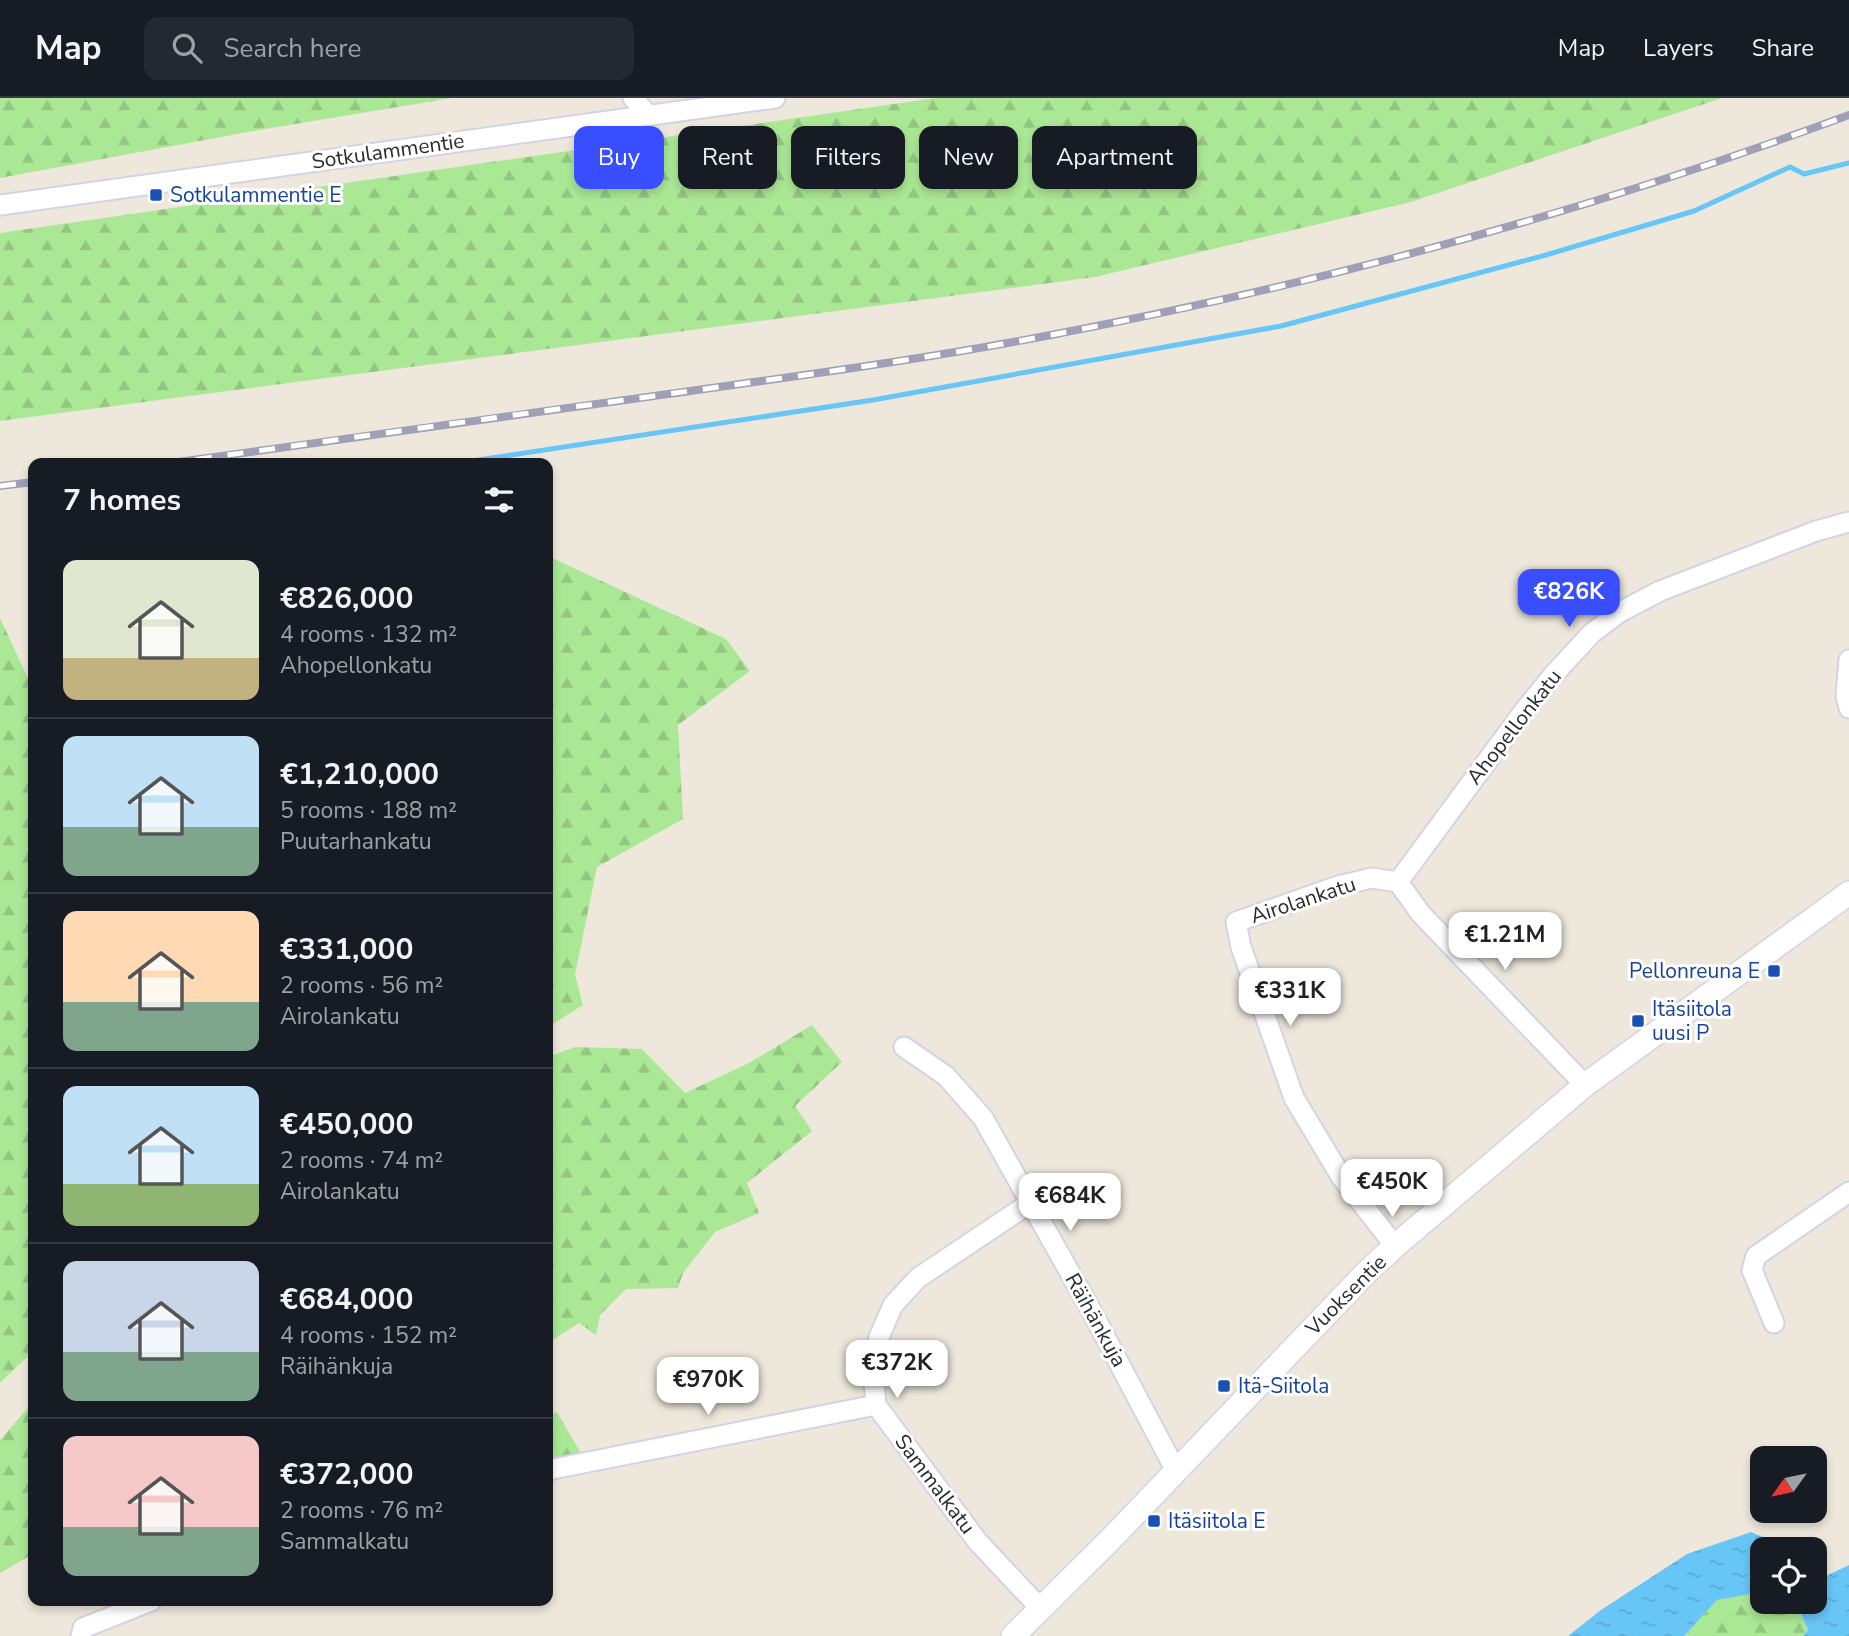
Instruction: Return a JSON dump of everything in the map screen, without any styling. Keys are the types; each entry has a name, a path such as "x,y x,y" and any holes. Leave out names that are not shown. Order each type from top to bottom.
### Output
{"street":[{"path":"633,98 648,115"},
{"name":"Sotkulammentie","path":"0,205 775,98"},
{"name":"Ahopellonkatu","path":"1398,882 1524,711 1592,633 1620,612 1660,591 1781,544 1849,522"},
{"path":"1849,660 1846,696 1849,708"},
{"name":"Airolankatu","path":"1395,1246 1342,1178 1294,1098 1241,947 1236,922 1338,886 1373,877 1398,882"},
{"path":"1398,882 1421,914 1585,1085"},
{"name":"Vuoksentie","path":"1013,1636 1395,1246 1585,1085 1849,893"},
{"name":"Räihänkuja","path":"904,1047 946,1076 983,1118 1092,1312 1176,1471"},
{"path":"1774,1323 1752,1270 1756,1255 1849,1192"},
{"path":"553,1469 876,1405 873,1372 879,1337 893,1305 918,1278 1030,1203"},
{"name":"Sammalkatu","path":"876,1405 978,1542 1041,1609"},
{"path":"81,1636 83,1628 138,1606"}],"green space":[{"path":"0,98 452,98 259,130 0,178"},
{"path":"935,98 1722,98 1411,202 1095,277 0,421 0,233 574,150 574,189 664,189 664,137 678,135 678,189 777,189 777,126 741,126"},
{"path":"553,558 726,639 750,671 678,725 683,819 597,867 575,975 583,1005 553,1024"},
{"path":"0,618 28,678 28,1356 0,1383"},
{"path":"812,1025 842,1062 795,1106 812,1131 747,1183 759,1213 715,1232 683,1273 678,1288 626,1289 600,1315 596,1335 579,1323 553,1340 553,1055 575,1047 642,1049 685,1093 749,1063"},
{"path":"28,1408 28,1557 0,1573 0,1440"},
{"path":"557,1412 582,1455 553,1461 553,1413"},
{"path":"1750,1594 1750,1614 1800,1614 1808,1630 1803,1636 1684,1636 1717,1600"}],"water":[{"path":"1751,1532 1762,1537 1750,1537 1750,1594 1717,1600 1684,1636 1568,1636 1601,1610 1687,1554"},
{"path":"1849,1565 1849,1636 1803,1636 1808,1630 1801,1614 1827,1614 1827,1576"}],"waterway":[{"path":"491,458 873,400 1281,326 1546,255 1694,211 1790,167 1804,174 1849,163"}],"railway":[{"path":"207,458 906,360 1157,314 1357,267 1556,213 1752,150 1849,115"},
{"path":"0,486 28,483"}],"place":[{"name":"Sotkulammentie E","path":"156,195"},
{"name":"Pellonreuna E","path":"1774,971"},
{"name":"Itäsiitola uusi P","path":"1638,1021"},
{"name":"Itä-Siitola","path":"1224,1386"},
{"name":"Itäsiitola E","path":"1154,1521"}]}
